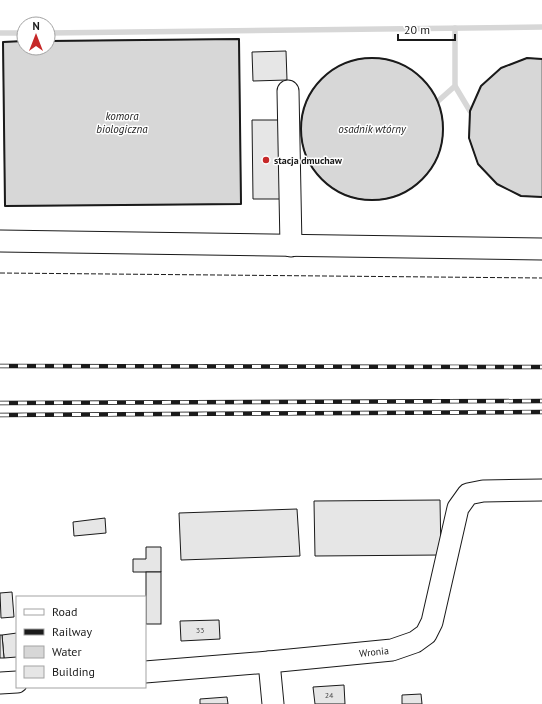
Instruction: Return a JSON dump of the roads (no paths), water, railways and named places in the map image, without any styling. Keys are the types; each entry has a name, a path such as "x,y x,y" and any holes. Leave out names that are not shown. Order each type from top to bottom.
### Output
{"street":[{"path":"288,91 291,246"},
{"path":"0,242 542,249"},
{"name":"Wronia","path":"146,672 392,650 415,642 426,634 432,622 458,508 468,494 483,491 542,490"},
{"path":"269,662 273,704"},
{"path":"0,683 16,682"}],"water":[{"name":"komora biologiczna","path":"239,39 241,204 5,206 3,42 16,41 16,56 56,56 56,41"},
{"name":"osadnik wtórny","path":"365,58 379,58 406,66 427,84 438,102 442,115 442,143 435,163 417,184 406,192 393,197 379,200 365,200 338,192 317,174 309,163 304,150 301,136 301,122 309,95 327,74 338,66 351,61"},
{"path":"527,58 542,59 542,197 521,196 497,184 478,164 469,138 470,111 481,86 501,68"}],"waterway":[{"path":"56,33 542,27"},
{"path":"437,102 455,86 455,28"},
{"path":"0,33 16,33"},
{"path":"455,86 470,111"}],"railway":[{"path":"0,366 542,367"},
{"path":"0,403 542,401"},
{"path":"0,415 542,412"}],"place":[{"name":"stacja dmuchaw","path":"266,160"}]}
